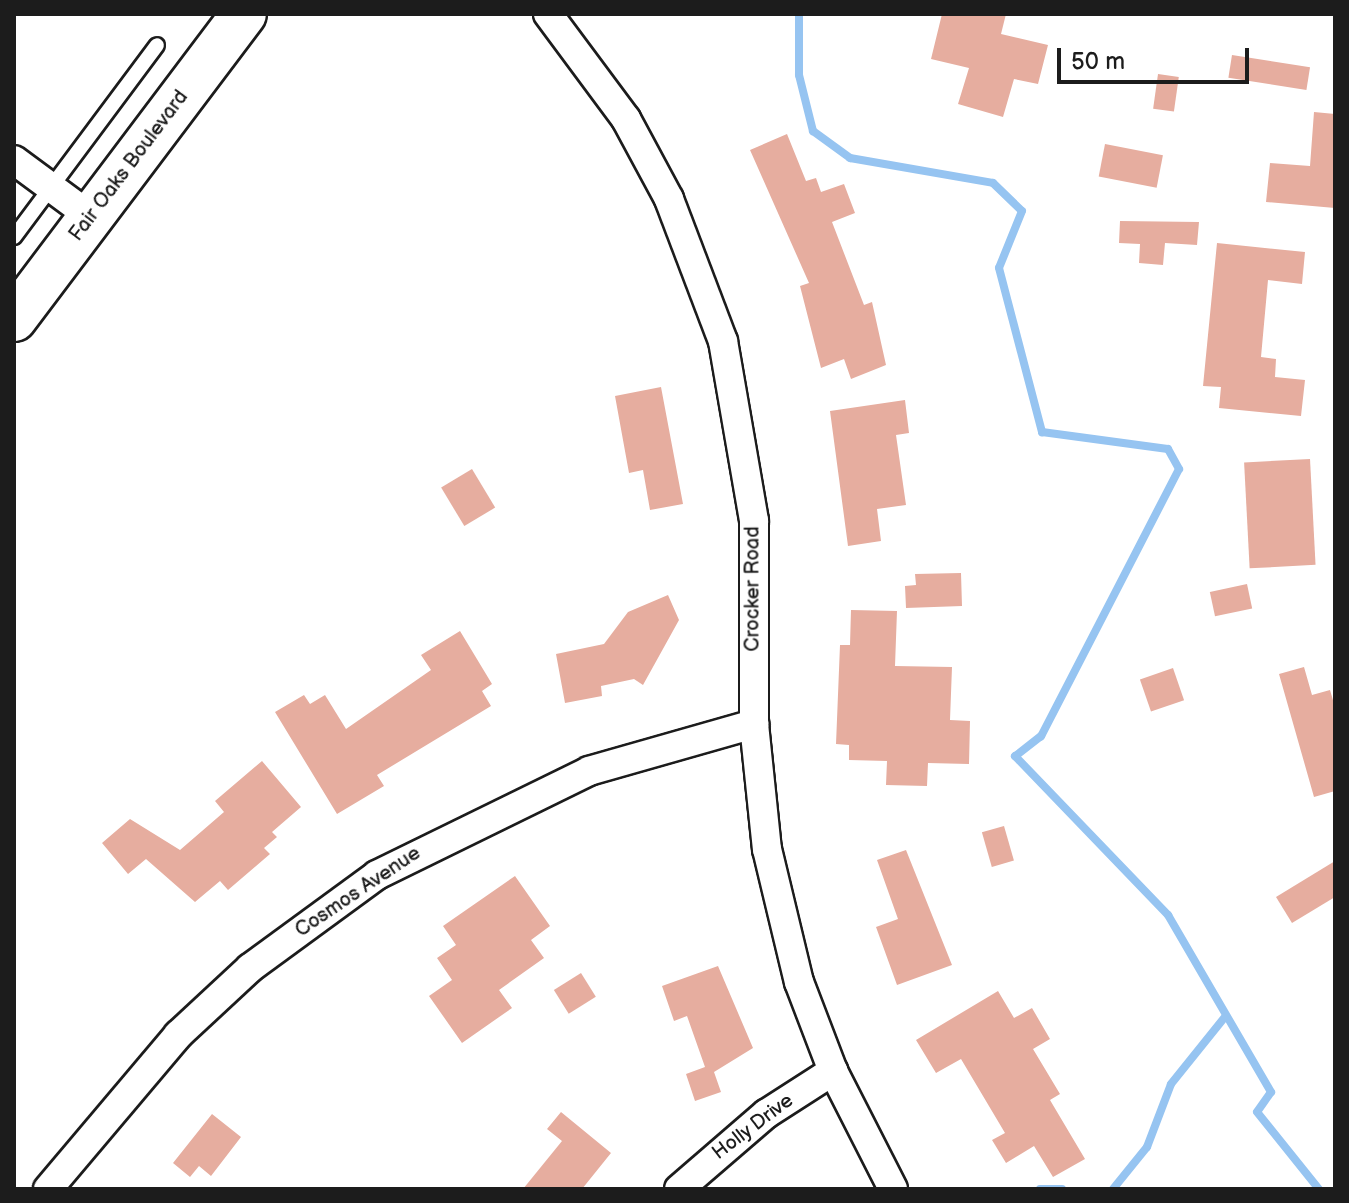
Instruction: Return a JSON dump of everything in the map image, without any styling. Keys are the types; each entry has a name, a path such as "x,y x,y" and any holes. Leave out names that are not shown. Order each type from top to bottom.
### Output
{"main road":[{"name":"Fair Oaks Boulevard","path":"14,319 244,14"}],"street":[{"name":"Crocker Road","path":"548,14 626,119 669,199 723,341 754,521 754,724 781,916 833,1071 893,1189"},
{"path":"14,160 91,217"},
{"name":"Cosmos Avenue","path":"48,1189 178,1035 250,968 377,875 589,771 754,724"},
{"name":"Holly Drive","path":"679,1189 766,1114 833,1071"}],"lane":[{"path":"14,237 157,45"}],"building":[{"path":"942,14 1006,14 1001,34 1048,45 1038,84 1014,79 1003,117 958,104 969,68 931,59"},
{"path":"1232,55 1310,67 1306,90 1228,78"},
{"path":"1158,74 1179,77 1174,112 1153,109"},
{"path":"1314,112 1335,114 1335,208 1266,202 1270,163 1310,166"},
{"path":"787,134 806,181 816,178 821,192 844,184 855,213 832,222 864,305 872,302 886,365 851,379 844,359 821,368 800,286 809,283 750,150"},
{"path":"1105,144 1163,155 1157,188 1099,176"},
{"path":"1120,221 1199,222 1197,245 1165,243 1163,265 1139,263 1140,244 1119,243"},
{"path":"1217,243 1305,252 1302,284 1268,280 1261,357 1276,359 1275,377 1305,380 1301,416 1219,408 1221,387 1203,386"},
{"path":"661,387 683,504 650,510 643,470 629,473 615,396"},
{"path":"905,400 909,433 896,435 906,505 877,509 881,541 848,546 830,411"},
{"path":"1310,459 1316,565 1250,568 1244,462"},
{"path":"472,469 495,508 464,526 441,488"},
{"path":"961,573 962,606 906,608 905,586 916,585 915,574"},
{"path":"1247,584 1252,608 1215,616 1210,592"},
{"path":"668,595 679,620 643,685 634,679 601,686 602,696 565,703 556,654 604,644 628,612"},
{"path":"851,610 897,611 895,666 952,667 950,720 970,721 969,764 928,763 927,786 886,785 887,761 849,760 849,745 836,744 840,645 850,645"},
{"path":"460,631 492,684 482,691 491,706 377,775 384,786 337,814 275,712 304,695 310,704 325,695 346,729 431,670 421,655"},
{"path":"1304,667 1312,695 1330,690 1335,707 1335,791 1314,797 1279,674"},
{"path":"1173,668 1184,700 1151,712 1140,679"},
{"path":"262,761 301,807 272,832 277,837 264,848 270,854 228,890 220,881 195,902 146,859 128,874 102,843 130,819 180,850 224,812 215,801"},
{"path":"1004,826 1014,861 992,867 982,832"},
{"path":"906,850 952,965 897,985 876,927 898,919 877,860"},
{"path":"1335,861 1335,897 1292,923 1276,897"},
{"path":"515,876 550,926 531,940 544,958 499,990 512,1008 462,1043 429,996 452,980 437,958 456,945 443,926"},
{"path":"718,966 753,1048 714,1072 721,1092 695,1101 686,1074 705,1067 687,1016 674,1021 662,986"},
{"path":"581,973 596,997 569,1014 554,990"},
{"path":"998,991 1014,1018 1032,1008 1050,1039 1033,1049 1060,1094 1050,1100 1085,1159 1053,1177 1034,1146 1006,1163 992,1140 1005,1133 961,1059 936,1073 916,1040"},
{"path":"561,1112 611,1153 582,1189 523,1189 562,1141 547,1129"},
{"path":"212,1114 241,1137 211,1176 199,1166 190,1177 173,1163"}],"waterway":[{"path":"799,14 799,75 813,131 850,158 993,183 1022,211 999,268 1042,432 1168,449 1179,469 1041,736 1015,756 1168,915 1271,1092 1257,1112 1319,1189"},
{"path":"1113,1189 1147,1147 1171,1084 1224,1018"},
{"path":"1040,1189 1062,1189"}]}
